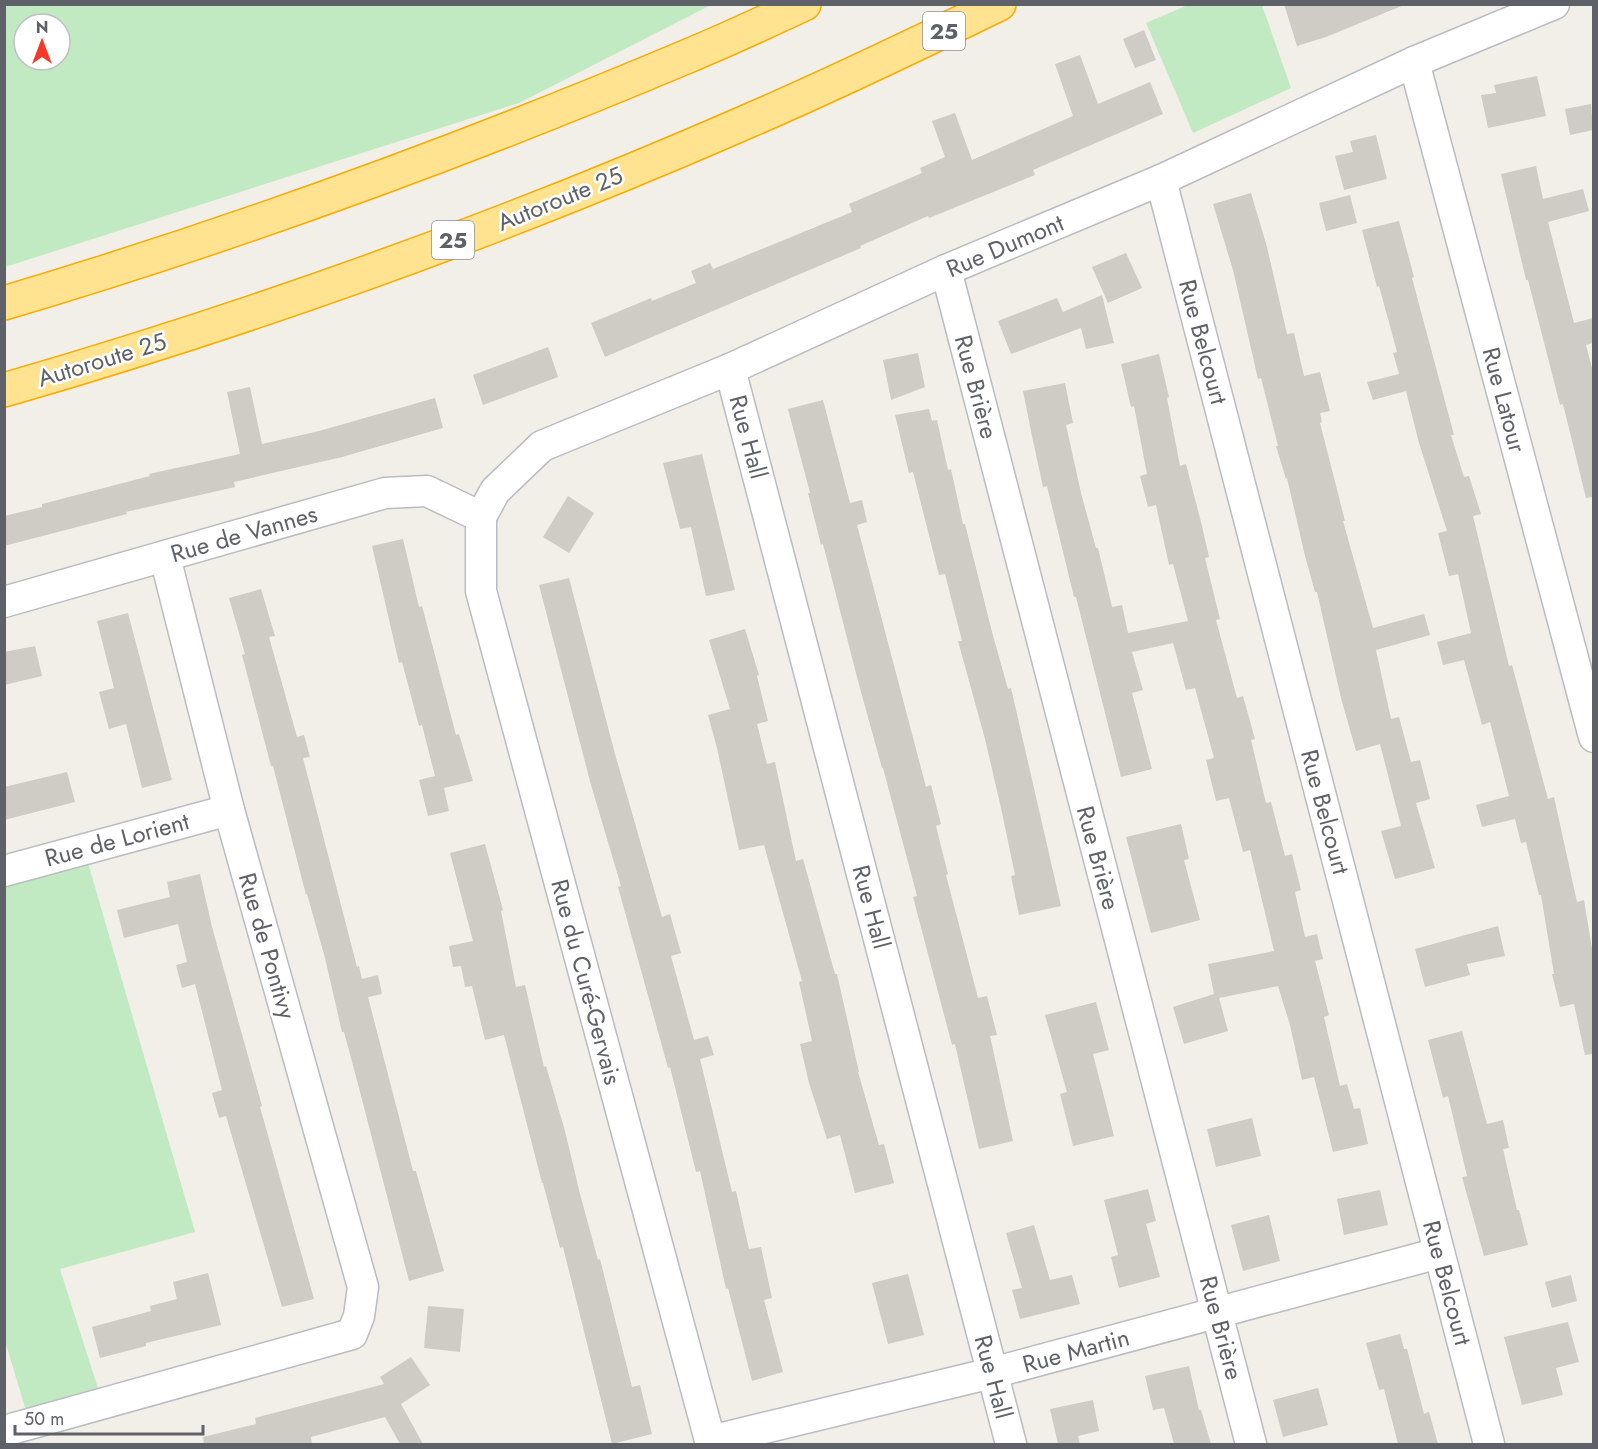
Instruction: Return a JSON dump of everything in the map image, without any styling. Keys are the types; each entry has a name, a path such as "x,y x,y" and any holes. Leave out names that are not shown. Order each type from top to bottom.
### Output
{"highway":[{"path":"4,303 203,240 450,152 689,56 804,4"},
{"name":"Autoroute 25","path":"4,390 274,304 497,224 737,127 889,58 999,4"}],"street":[{"name":"Rue Dumont","path":"481,517 495,491 542,446 730,369 946,270 1161,180 1414,62 1554,4"},
{"name":"Rue Latour","path":"1414,62 1593,737"},
{"name":"Rue Belcourt","path":"1161,180 1489,1444"},
{"name":"Rue Brière","path":"946,270 1251,1444"},
{"name":"Rue Hall","path":"730,369 1011,1444"},
{"name":"Rue de Vannes","path":"4,602 386,493 427,491 481,517"},
{"name":"Rue du Curé-Gervais","path":"481,517 481,591 710,1443"},
{"name":"Rue de Pontivy","path":"4,1431 352,1334 359,1316 363,1287 229,810 165,557"},
{"name":"Rue de Lorient","path":"4,871 229,810"},
{"name":"Rue Martin","path":"710,1443 992,1373 1439,1253"}],"green space":[{"path":"5,4 711,4 519,103 5,267"},
{"path":"1188,5 1262,5 1291,88 1193,133 1146,23"},
{"path":"84,849 195,1232 60,1269 103,1404 30,1424 5,1341 5,871"}],"building":[{"path":"1284,4 1404,5 1326,37 1297,46"},
{"path":"1144,30 1156,60 1135,68 1123,39"},
{"path":"1080,55 1098,104 1150,82 1163,114 1033,170 1035,175 929,218 928,216 860,246 861,248 605,357 591,323 651,298 652,301 696,283 691,271 710,263 713,269 852,212 849,204 922,173 920,168 945,157 932,121 955,113 972,160 1073,116 1055,64"},
{"path":"1537,76 1546,116 1488,128 1481,95 1496,93 1494,85"},
{"path":"1591,104 1593,130 1570,135 1565,109"},
{"path":"1376,135 1387,179 1344,190 1335,156 1353,152 1350,141"},
{"path":"1536,166 1543,199 1583,189 1589,211 1548,222 1574,323 1593,318 1593,343 1586,345 1593,372 1593,497 1586,498 1563,404 1560,405 1528,280 1526,280 1501,174"},
{"path":"1251,193 1267,247 1287,334 1294,333 1304,376 1320,372 1330,411 1320,413 1322,422 1320,423 1345,521 1343,521 1373,628 1424,614 1430,635 1376,650 1391,719 1399,717 1411,762 1420,760 1430,799 1416,803 1435,868 1395,879 1381,831 1401,826 1380,744 1356,751 1341,698 1317,592 1315,592 1305,556 1287,478 1276,446 1278,446 1261,378 1258,379 1233,270 1213,204"},
{"path":"1350,195 1357,223 1326,231 1319,203"},
{"path":"1399,221 1454,435 1451,435 1464,477 1469,476 1481,514 1473,516 1509,666 1512,665 1548,799 1554,797 1577,902 1584,900 1593,955 1593,1054 1585,1055 1574,1004 1560,1007 1552,974 1554,974 1541,895 1539,895 1526,842 1521,843 1515,819 1482,827 1476,805 1509,796 1490,722 1482,725 1464,660 1443,665 1437,642 1471,633 1458,574 1449,576 1438,533 1447,531 1419,443 1406,391 1373,400 1367,382 1399,374 1393,353 1397,352 1362,230"},
{"path":"1126,253 1142,288 1108,303 1092,267"},
{"path":"1102,295 1114,343 1086,349 1081,328 1011,354 998,321 1057,298 1063,312"},
{"path":"548,347 558,377 483,405 473,375"},
{"path":"918,353 925,387 891,400 883,360"},
{"path":"1159,354 1169,397 1167,398 1180,466 1186,464 1209,557 1205,558 1220,619 1216,620 1237,698 1243,696 1255,739 1251,740 1266,803 1271,802 1285,856 1292,854 1301,890 1295,892 1305,937 1317,934 1323,959 1315,961 1329,1015 1324,1017 1340,1086 1347,1084 1354,1109 1360,1108 1368,1144 1333,1152 1314,1077 1302,1080 1290,1025 1278,986 1219,998 1228,1031 1184,1044 1173,1007 1214,994 1208,964 1274,951 1250,850 1243,852 1229,798 1216,801 1206,760 1214,758 1195,688 1186,690 1173,643 1132,652 1143,690 1132,693 1152,769 1121,777 1047,486 1043,487 1023,391 1065,383 1073,423 1066,425 1081,493 1096,548 1098,548 1112,607 1122,605 1128,633 1188,621 1173,564 1169,565 1156,505 1148,507 1140,476 1147,474 1134,406 1131,407 1121,364"},
{"path":"250,387 262,444 319,431 435,398 443,428 342,457 234,482 235,487 126,512 127,514 4,546 4,516 150,476 149,474 240,454 227,392"},
{"path":"823,400 850,503 862,500 867,522 857,525 926,787 931,785 941,824 936,826 948,874 946,875 978,998 987,996 997,1035 990,1036 1013,1141 979,1149 955,1044 952,1045 913,897 917,896 823,544 821,545 788,409"},
{"path":"929,409 932,421 937,420 948,470 951,469 992,632 1008,689 1011,688 1061,906 1019,915 1011,876 1015,875 985,739 958,641 962,641 945,574 939,575 913,472 909,473 895,415"},
{"path":"702,454 735,590 706,596 691,527 680,529 663,463"},
{"path":"568,496 594,513 569,553 543,537"},
{"path":"403,539 419,607 422,606 456,735 459,734 473,781 444,788 449,811 428,816 419,780 435,776 402,662 399,663 372,546"},
{"path":"569,578 615,754 662,917 670,914 681,953 671,956 694,1040 708,1036 714,1055 700,1059 732,1192 736,1191 749,1249 761,1247 772,1298 764,1300 783,1372 752,1381 728,1288 726,1289 700,1171 696,1172 670,1067 668,1068 618,887 621,886 591,785 539,585"},
{"path":"261,589 275,636 269,637 297,737 304,735 310,757 303,758 357,967 359,966 362,979 378,975 382,994 368,997 413,1171 416,1171 444,1271 409,1281 344,1032 342,1032 325,958 306,895 273,766 271,766 242,655 245,654 229,598"},
{"path":"128,613 172,780 142,788 126,724 109,729 99,692 114,688 97,621"},
{"path":"745,629 759,675 757,676 768,721 757,724 767,764 775,762 796,861 803,859 835,974 837,974 858,1072 879,1145 884,1144 894,1183 855,1193 840,1135 827,1139 809,1083 800,1044 812,1041 799,982 802,981 764,845 739,850 708,715 730,709 709,640"},
{"path":"35,646 42,676 4,685 4,652"},
{"path":"67,772 75,802 4,820 4,787"},
{"path":"1181,824 1189,859 1184,860 1200,920 1151,933 1126,837"},
{"path":"485,844 503,910 501,911 516,987 525,985 544,1067 546,1066 565,1131 632,1387 640,1385 652,1434 612,1444 563,1247 560,1248 504,1035 485,1040 472,986 465,987 461,966 453,967 449,946 473,941 450,853"},
{"path":"200,874 212,927 262,1106 260,1107 314,1299 282,1307 226,1116 219,1118 212,1093 222,1090 195,984 182,988 176,965 187,962 178,924 124,938 117,910 170,897 167,882"},
{"path":"1498,926 1505,956 1467,964 1470,975 1425,987 1415,949"},
{"path":"1096,1002 1109,1050 1093,1054 1114,1136 1073,1146 1060,1094 1067,1092 1045,1015"},
{"path":"1462,1031 1487,1124 1503,1120 1509,1148 1503,1149 1517,1210 1519,1210 1528,1245 1484,1256 1462,1177 1467,1176 1448,1096 1443,1098 1428,1040"},
{"path":"1252,1118 1261,1156 1216,1167 1207,1129"},
{"path":"1148,1189 1156,1221 1146,1224 1160,1277 1119,1288 1111,1257 1118,1255 1104,1200"},
{"path":"1380,1190 1388,1225 1344,1235 1337,1199"},
{"path":"1269,1215 1280,1261 1243,1271 1231,1225"},
{"path":"1034,1225 1050,1280 1072,1275 1080,1304 1020,1319 1012,1290 1022,1288 1006,1233"},
{"path":"208,1273 221,1325 146,1343 146,1346 100,1358 92,1327 151,1311 150,1306 177,1299 173,1282"},
{"path":"908,1274 924,1335 888,1344 872,1283"},
{"path":"1571,1275 1577,1301 1552,1308 1545,1282"},
{"path":"428,1306 464,1309 460,1352 424,1348"},
{"path":"1568,1322 1579,1362 1556,1368 1563,1395 1522,1405 1504,1337"},
{"path":"1400,1334 1404,1349 1407,1349 1424,1414 1429,1412 1438,1444 1398,1444 1384,1389 1379,1390 1366,1343"},
{"path":"411,1357 430,1385 401,1404 423,1444 400,1444 385,1417 311,1437 312,1444 204,1444 203,1437 256,1424 255,1418 384,1384 380,1377"},
{"path":"1189,1366 1199,1410 1201,1410 1211,1444 1174,1444 1164,1408 1153,1410 1145,1376"},
{"path":"1318,1388 1328,1425 1283,1437 1273,1400"},
{"path":"1093,1400 1099,1431 1078,1436 1080,1444 1058,1444 1050,1409"}]}
